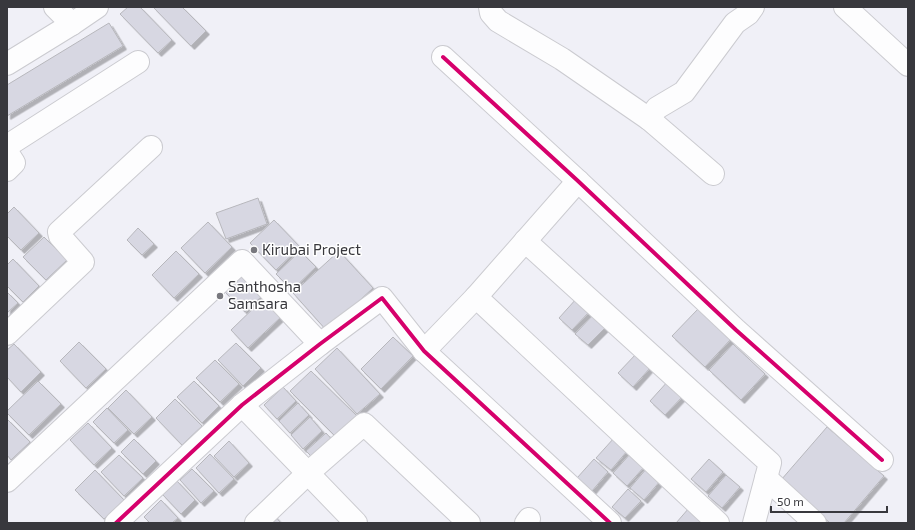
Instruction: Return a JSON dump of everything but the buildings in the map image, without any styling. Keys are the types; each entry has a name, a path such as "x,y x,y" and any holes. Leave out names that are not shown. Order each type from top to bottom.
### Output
{"street":[{"path":"55,7 72,24"},
{"path":"7,64 97,7"},
{"path":"490,7 491,13 498,21 562,60 649,119 713,174"},
{"path":"649,119 657,108 684,92 734,23 748,14 753,7"},
{"path":"845,7 908,65"},
{"path":"442,57 578,181 736,330 882,460"},
{"path":"7,146 138,62"},
{"path":"7,334 83,262 60,236 59,232 151,147"},
{"path":"7,152 14,163 7,170"},
{"path":"424,351 476,296 578,181"},
{"path":"525,240 770,463 754,523"},
{"path":"7,481 242,261 320,344"},
{"path":"476,296 718,523"},
{"path":"116,523 242,405 382,298 424,351 610,523"},
{"path":"242,405 356,523"},
{"path":"256,523 308,473 364,424 470,523"},
{"path":"766,478 815,523"}],"cycle path":[{"path":"443,57 578,181 736,330 882,460"},
{"path":"116,523 242,405 382,298 424,351 610,523"}],"place":[{"name":"Kirubai Project","path":"254,250"},
{"name":"Santhosha Samsara","path":"220,296"}]}
